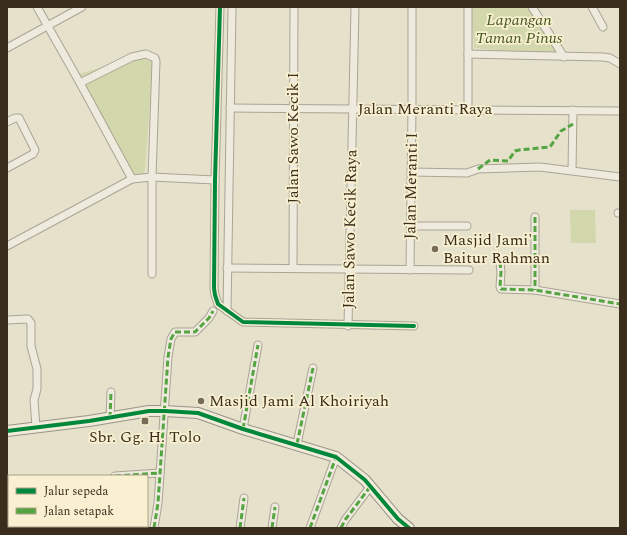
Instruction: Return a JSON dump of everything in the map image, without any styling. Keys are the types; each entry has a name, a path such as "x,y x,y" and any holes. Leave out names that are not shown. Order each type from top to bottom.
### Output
{"street":[{"path":"38,7 132,179"},
{"path":"7,48 82,7"},
{"name":"Jalan Sawo Kecik Raya","path":"220,7 215,180 215,295 218,304 243,322 348,326 355,7"},
{"path":"227,311 232,7"},
{"name":"Jalan Sawo Kecik I","path":"293,268 294,7"},
{"name":"Jalan Meranti I","path":"410,270 412,7"},
{"path":"468,7 468,110"},
{"path":"532,7 564,57"},
{"path":"592,7 603,26"},
{"path":"80,83 132,57 146,54 155,58 152,177 152,274"},
{"path":"219,54 231,54"},
{"path":"468,54 603,57 610,58 620,64"},
{"name":"Jalan Meranti Raya","path":"230,108 620,111"},
{"path":"572,170 573,110"},
{"path":"7,122 15,118 19,118 35,150 33,154 7,168"},
{"path":"217,149 229,149"},
{"path":"411,172 467,173 478,169 540,167 620,177"},
{"path":"7,246 132,179 152,177 215,180"},
{"path":"535,217 536,290"},
{"path":"410,226 468,226"},
{"path":"500,262 500,287 502,289 536,290 620,304"},
{"path":"227,268 469,270"},
{"path":"154,528 158,503 168,357 171,339 177,332 195,332 209,318 213,311"},
{"path":"7,320 28,319 31,323 31,346 37,369 37,389 34,400 36,427"},
{"path":"348,326 414,326"},
{"path":"243,429 258,345"},
{"path":"297,444 312,368"},
{"path":"110,418 111,392"},
{"path":"7,431 110,418 149,411 198,413 243,429 297,444 336,457 359,474 398,519 409,528"},
{"path":"310,528 336,457"},
{"path":"130,475 160,473"},
{"path":"341,528 345,520 370,487"},
{"path":"240,528 244,498"},
{"path":"272,528 275,507"}],"green space":[{"name":"Lapangan Taman Pinus","path":"471,7 531,7 563,56 474,48"},
{"path":"133,58 153,59 145,171 139,181 131,175 79,74"},
{"path":"570,210 595,210 596,243 571,243"}],"marked path":[{"path":"478,169 490,160 508,161 515,151 550,147 561,131 573,124"},
{"path":"535,217 535,290"},
{"path":"500,262 501,289 535,290 620,304"},
{"path":"154,528 158,503 168,357 171,339 175,332 195,332 209,318 213,311"},
{"path":"243,429 258,345"},
{"path":"297,444 313,368"},
{"path":"110,418 111,392"},
{"path":"310,528 336,457"},
{"path":"130,475 160,473"},
{"path":"341,528 345,520 370,487"},
{"path":"240,528 244,498"},
{"path":"272,528 275,507"}],"cycle path":[{"path":"220,7 215,180 214,288 218,304 243,322 414,326"},
{"path":"7,431 89,421 149,411 198,413 243,429 336,457 365,480 398,519 409,528"}],"place":[{"name":"Masjid Jami' Baitur Rahman","path":"435,249"},
{"name":"Masjid Jami Al Khoiriyah","path":"201,401"},
{"name":"Sbr. Gg. H. Tolo","path":"145,421"}]}
